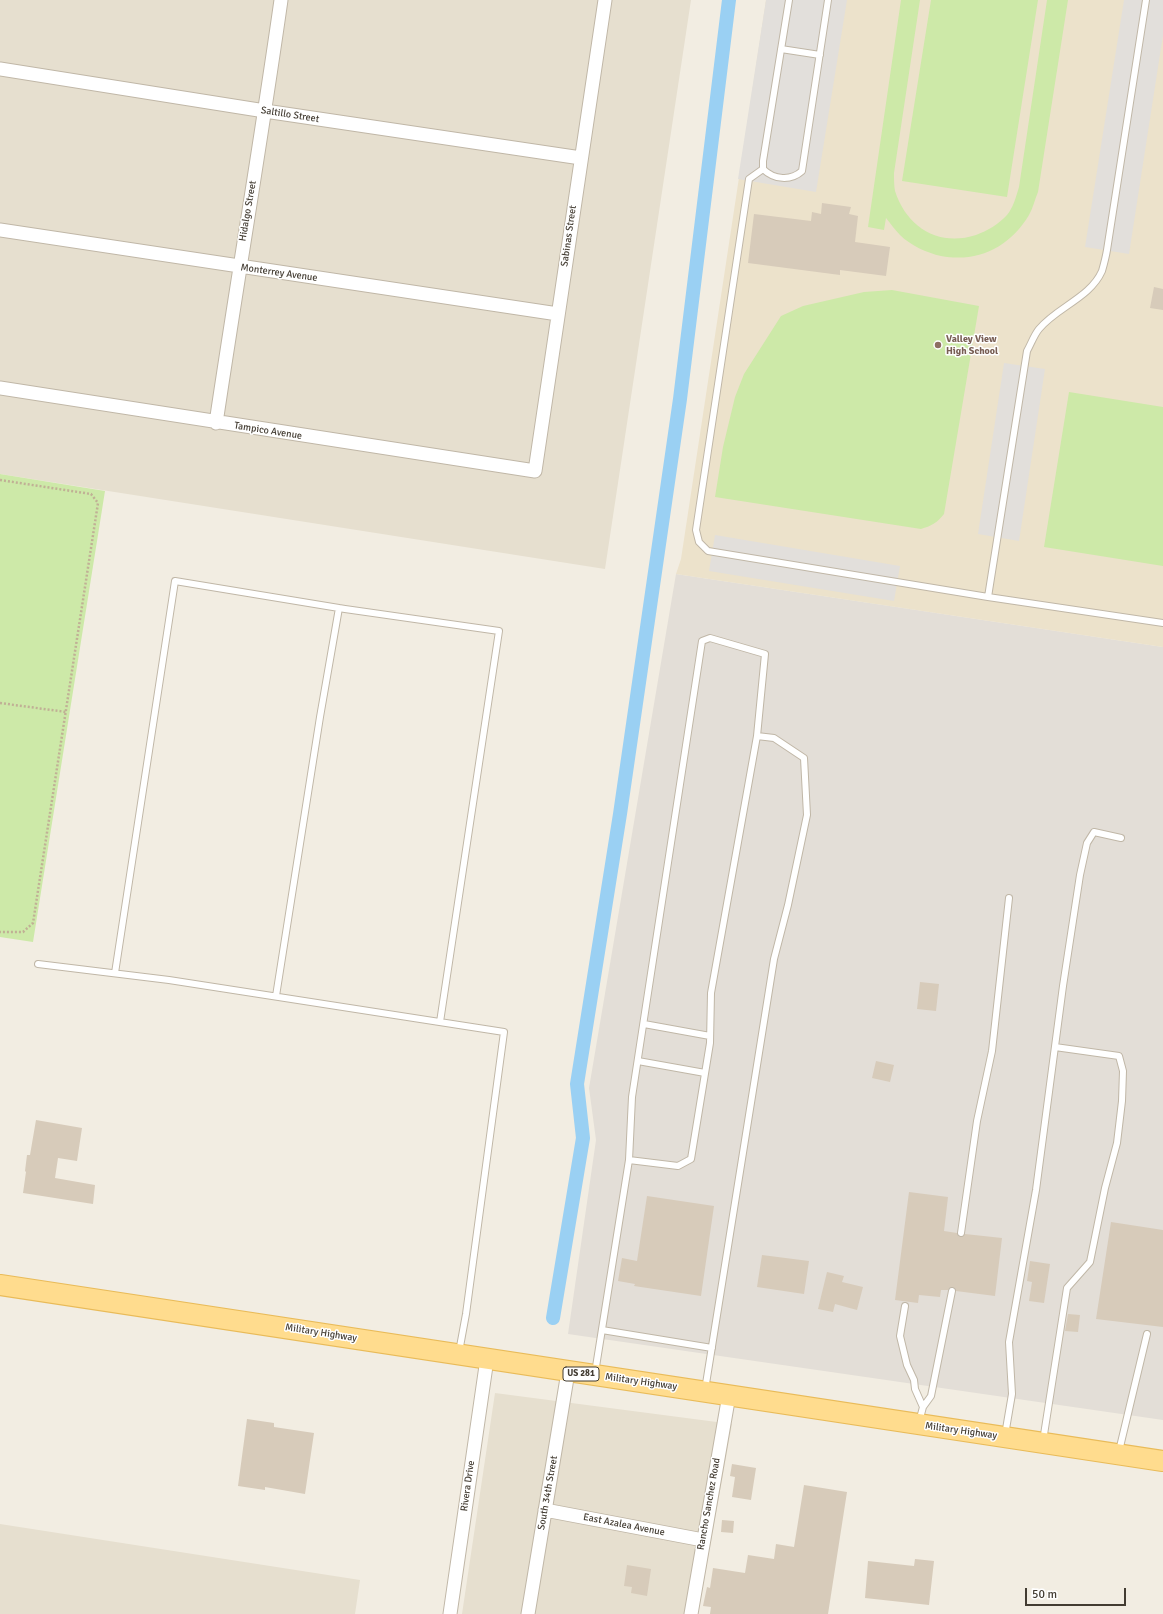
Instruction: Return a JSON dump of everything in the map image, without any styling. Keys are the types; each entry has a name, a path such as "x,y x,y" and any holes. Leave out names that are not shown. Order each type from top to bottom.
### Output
{"main road":[{"name":"Military Highway","path":"0,1285 705,1392 921,1416 1004,1437 1163,1461"}],"street":[{"name":"Hidalgo Street","path":"216,423 281,0"},
{"name":"Sabinas Street","path":"535,472 604,0"},
{"name":"Saltillo Street","path":"0,69 265,111 581,158"},
{"name":"Monterrey Avenue","path":"0,230 558,314"},
{"name":"Tampico Avenue","path":"0,388 535,472"},
{"name":"Rivera Drive","path":"450,1614 487,1359"},
{"name":"South 34th Street","path":"528,1614 568,1372"},
{"name":"Rancho Sanchez Road","path":"691,1614 702,1540 729,1395"},
{"name":"East Azalea Avenue","path":"545,1510 702,1540"}],"lane":[{"path":"789,0 763,161 763,169 770,176 785,178 796,177 802,171 828,0"},
{"path":"988,597 1027,351 1038,330 1055,313 1077,299 1091,286 1102,271 1108,250 1146,0"},
{"path":"781,49 820,55"},
{"path":"763,169 749,179 696,530 699,542 708,551 988,597 1163,623"},
{"path":"115,973 175,581 339,608 499,631 440,1022"},
{"path":"276,996 320,717 339,608"},
{"path":"595,1376 629,1160 632,1097 702,641 710,638 765,654 757,736 712,993 710,1036 705,1073 691,1159 678,1166 629,1160"},
{"path":"705,1392 774,959 788,905 807,815 804,758 774,738 757,736"},
{"path":"1004,1437 1012,1394 1009,1342 1036,1190 1072,925 1086,843 1094,832 1121,838"},
{"path":"961,1234 978,1121 992,1051 1009,898"},
{"path":"38,964 169,980 504,1032 466,1314 458,1354"},
{"path":"644,1024 710,1036"},
{"path":"1043,1443 1067,1288 1090,1262 1105,1188 1117,1143 1122,1101 1123,1071 1119,1056 1055,1047"},
{"path":"638,1061 705,1073"},
{"path":"921,1416 931,1396 952,1291"},
{"path":"905,1306 900,1336 907,1365 914,1380 921,1416"},
{"path":"602,1330 712,1348"},
{"path":"1119,1454 1147,1334"}],"path":[{"path":"0,480 91,494 98,503 33,923 23,932 0,932"},
{"path":"0,703 66,712"}],"shaded area":[{"path":"0,0 691,0 605,569 0,474"},
{"name":"Valley View High School","path":"766,0 1163,0 1163,647 676,574 681,559"},
{"path":"766,0 847,0 816,192 738,179"},
{"path":"1124,0 1163,0 1163,35 1129,254 1085,247"},
{"path":"1004,363 1045,369 1019,541 978,534"},
{"path":"715,535 900,566 894,601 709,571"},
{"path":"676,574 1163,647 1163,1420 568,1334 596,1140 589,1088"},
{"path":"495,1393 732,1424 698,1614 462,1614"},
{"path":"0,1524 360,1580 355,1614 0,1614"}],"green space":[{"path":"901,0 920,0 894,173 895,191 900,204 916,224 937,236 962,238 976,235 993,227 1007,215 1011,209 1019,187 1047,0 1068,0 1038,192 1029,215 1012,236 1003,244 980,255 955,258 930,253 904,239 886,218 884,230 868,227"},
{"path":"931,0 1038,0 1007,197 902,181"},
{"path":"892,290 979,306 944,514 939,520 928,527 921,529 715,497 723,447 735,397 744,374 781,316 803,306 864,292"},
{"path":"1069,392 1163,407 1163,566 1044,547"},
{"path":"0,474 105,491 33,942 0,937"}],"building":[{"path":"822,203 851,207 849,214 858,216 855,242 890,247 886,276 840,270 840,275 748,263 754,214 811,221 812,212 821,214"},
{"path":"1154,287 1163,289 1163,310 1150,308"},
{"path":"920,982 939,984 936,1011 917,1009"},
{"path":"876,1061 894,1065 890,1082 872,1078"},
{"path":"36,1120 82,1128 77,1161 58,1158 55,1178 95,1185 93,1204 23,1193 27,1155 30,1155"},
{"path":"909,1192 948,1197 944,1231 957,1233 958,1236 961,1237 965,1234 1002,1238 995,1296 956,1291 955,1288 952,1287 948,1290 941,1290 940,1297 919,1295 918,1303 895,1300"},
{"path":"647,1196 714,1206 701,1296 634,1286 635,1284 618,1281 622,1258 637,1261"},
{"path":"1111,1222 1163,1230 1163,1327 1096,1319"},
{"path":"762,1255 809,1261 804,1294 757,1287"},
{"path":"1030,1261 1050,1264 1044,1303 1029,1301 1032,1282 1027,1281"},
{"path":"827,1272 844,1276 842,1282 863,1287 857,1310 835,1304 833,1312 818,1309"},
{"path":"1068,1314 1080,1315 1078,1332 1065,1331"},
{"path":"247,1419 274,1423 274,1427 314,1433 305,1494 265,1487 265,1490 238,1486"},
{"path":"732,1464 756,1468 751,1500 732,1497 735,1477 730,1476"},
{"path":"804,1485 847,1492 828,1614 710,1614 711,1607 703,1606 707,1587 710,1588 713,1568 745,1573 748,1555 774,1559 776,1544 794,1547"},
{"path":"722,1520 734,1521 733,1533 721,1532"},
{"path":"915,1559 934,1561 929,1605 865,1598 868,1561 914,1566"},
{"path":"627,1565 651,1569 647,1596 631,1593 632,1587 624,1586"}],"waterway":[{"path":"553,1318 583,1138 577,1084 620,814 680,399 729,0"}],"place":[{"name":"Valley View High School","path":"938,345"}]}
